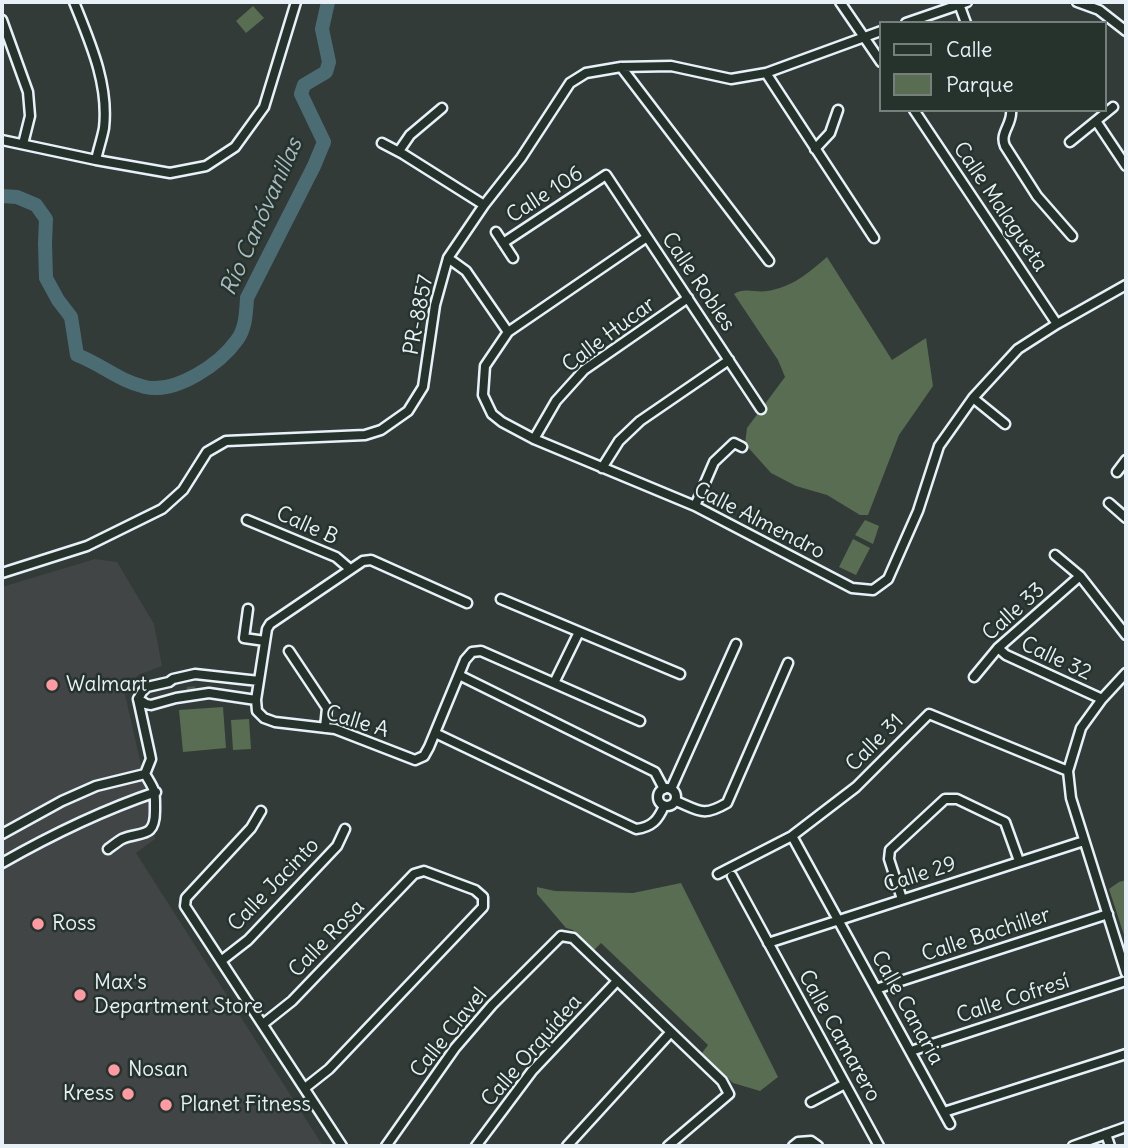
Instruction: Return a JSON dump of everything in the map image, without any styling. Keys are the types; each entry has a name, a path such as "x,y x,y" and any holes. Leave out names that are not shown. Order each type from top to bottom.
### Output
{"street":[{"path":"74,2 99,67 104,128 96,160"},
{"path":"2,139 170,173 206,166 235,147 264,107 296,2"},
{"path":"840,2 880,61"},
{"path":"1077,2 1100,10 1126,32"},
{"path":"912,21 963,3 966,21"},
{"path":"2,20 28,92 30,116 23,144"},
{"name":"PR-8857","path":"2,573 87,546 162,509 183,490 207,452 226,441 365,435 381,430 408,411 424,387 435,305 448,258 484,205 521,158 570,83 586,73 621,67 671,66 731,79 766,73 880,32"},
{"path":"621,67 769,261"},
{"path":"766,73 874,239"},
{"path":"1107,112 1113,107"},
{"path":"399,151 410,135 442,108"},
{"path":"815,149 830,133 838,110"},
{"name":"Calle Malagueta","path":"915,112 1057,324"},
{"path":"1012,112 1002,141 1037,196 1072,236"},
{"path":"1070,142 1107,112"},
{"path":"1096,121 1126,166"},
{"path":"382,143 484,205"},
{"name":"Calle Robles","path":"606,175 761,409"},
{"name":"Calle 106","path":"503,243 606,175"},
{"path":"496,232 513,258"},
{"name":"Calle Almendro","path":"647,237 508,332 485,366 483,395 492,414 534,439 695,506 852,589 873,590 888,579 918,511 939,446 973,398 1018,349 1126,285"},
{"path":"448,258 466,271 508,332"},
{"name":"Calle Hucar","path":"534,439 556,401 584,370 688,298"},
{"path":"602,468 620,441 640,421 729,360"},
{"path":"973,398 1004,424"},
{"path":"695,506 715,462 734,443 741,447"},
{"path":"1117,472 1126,460"},
{"path":"1109,503 1126,518"},
{"name":"Calle B","path":"247,520 336,557 350,569"},
{"path":"1055,555 1080,576 1126,635"},
{"path":"198,690 256,699 270,624 363,561 371,560 467,603"},
{"name":"Calle 33","path":"974,677 998,648 1080,576"},
{"path":"501,599 680,674"},
{"path":"248,609 244,638 265,641"},
{"path":"554,683 579,632"},
{"path":"459,675 655,772 667,789 676,794 676,801 671,806 661,804 659,794 667,789 736,644"},
{"name":"Calle 32","path":"998,648 1006,655 1102,699"},
{"name":"Calle A","path":"256,699 257,711 264,718 275,722 335,729 415,760 424,756 465,660 472,652 481,651 640,721"},
{"path":"289,652 327,708 325,728"},
{"path":"676,801 709,813 727,803 788,663"},
{"path":"1126,673 1102,699 1081,728 1069,771 1071,798 1126,973"},
{"path":"145,774 151,759 138,699 147,687 195,674 259,681"},
{"path":"178,698 181,693 187,691"},
{"path":"138,699 151,705 209,693"},
{"name":"Calle 31","path":"718,874 792,836 856,787 929,714 1069,771"},
{"path":"435,733 636,829 656,821 664,806"},
{"path":"108,849 122,839 142,835 152,829 156,820 156,792 145,774"},
{"path":"2,834 62,801 96,786 145,774"},
{"path":"2,863 87,818 156,792"},
{"path":"902,899 889,859 890,850 945,799 957,799 1005,822 1019,861"},
{"path":"261,811 251,828 186,898 185,906 342,1146"},
{"name":"Calle Jacinto","path":"221,961 248,940 337,846 345,829"},
{"name":"Calle Canaria","path":"792,836 950,1124"},
{"name":"Calle 29","path":"768,943 1084,841"},
{"name":"Calle Rosa","path":"263,1024 292,1001 414,874 424,871 475,890 482,897 482,907 453,939 330,1069 305,1088"},
{"name":"Calle Camarero","path":"732,876 879,1146"},
{"name":"Calle Bachiller","path":"876,989 1108,914"},
{"name":"Calle Clavel","path":"386,1146 454,1048 492,1005 561,936 573,938 617,981"},
{"path":"617,981 722,1081 729,1094 668,1146"},
{"name":"Calle Orquídea","path":"476,1146 532,1071 617,981"},
{"name":"Calle Cofresí","path":"911,1051 1126,981"},
{"path":"567,1146 670,1032"},
{"path":"944,1112 1126,1054"},
{"path":"811,1102 845,1084"},
{"path":"1073,1146 1126,1127"},
{"path":"1106,1135 1110,1146"},
{"path":"793,1146 798,1142 815,1144"}],"shaded area":[{"path":"95,559 117,562 154,624 162,666 138,675 125,694 155,839 136,853 323,1146 2,1146 2,587"}],"green space":[{"path":"253,6 264,18 246,33 236,21"},
{"path":"827,257 892,360 926,338 933,386 899,435 868,515 860,515 827,495 796,486 771,473 745,444 747,428 785,377 778,360 734,294 742,291 767,291 785,286 807,274"},
{"path":"865,520 879,526 873,544 855,535"},
{"path":"853,539 870,548 856,575 839,567"},
{"path":"223,707 226,748 183,752 179,710"},
{"path":"249,719 251,749 233,750 231,720"},
{"path":"1126,880 1126,941 1109,889"},
{"path":"681,883 778,1077 760,1091 733,1083 702,1053 708,1045 601,943 594,950 573,930 566,928 537,894 537,887 555,891 633,893"}],"waterway":[{"name":"Río Canóvanillas","path":"2,196 17,197 36,205 46,219 46,278 71,317 77,355 127,381 145,387 170,386 196,375 220,358 240,335 245,320 247,298 324,142 301,94 304,85 326,72 329,62 322,29 328,2"}],"tunnel":[{"path":"187,691 198,690"}],"place":[{"name":"Walmart","path":"52,685"},
{"name":"Ross","path":"38,924"},
{"name":"Max's Department Store","path":"80,995"},
{"name":"Nosan","path":"114,1070"},
{"name":"Kress","path":"128,1094"},
{"name":"Planet Fitness","path":"166,1105"}]}
